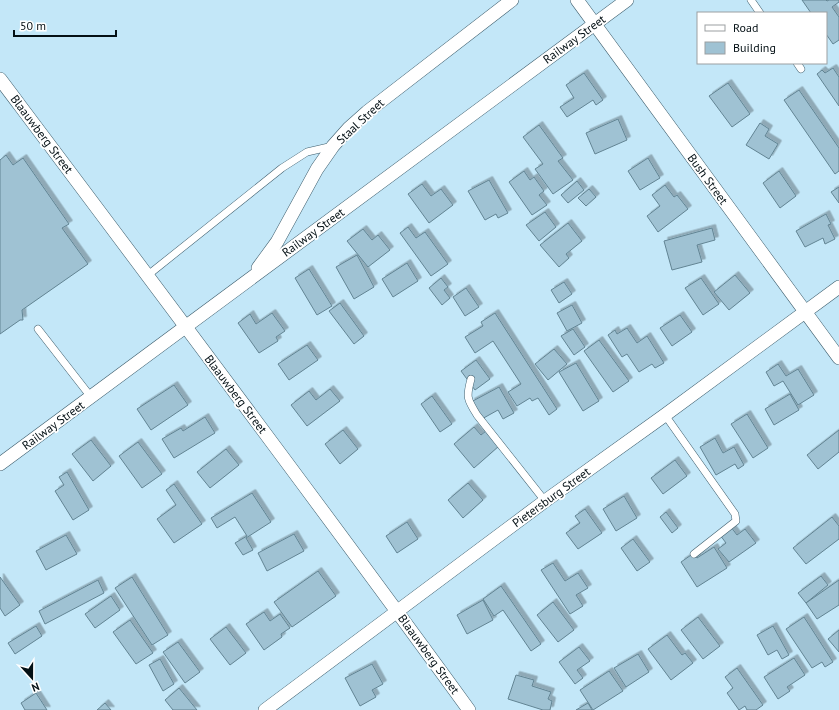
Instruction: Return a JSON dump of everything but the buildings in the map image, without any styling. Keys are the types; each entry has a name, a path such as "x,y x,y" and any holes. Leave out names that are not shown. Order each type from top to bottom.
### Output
{"street":[{"name":"Staal Street","path":"249,279 277,242 317,169 349,128 367,112 512,0"},
{"name":"Bush Street","path":"577,0 839,358"},
{"name":"Railway Street","path":"0,464 627,0"},
{"name":"Blaauwberg Street","path":"0,79 148,275 469,710"},
{"name":"Pietersburg Street","path":"265,710 545,501 839,287"}],"lane":[{"path":"751,0 759,12"},
{"path":"148,275 282,168 307,152 334,146"},
{"path":"38,329 91,397"},
{"path":"471,379 467,394 470,404 545,501"},
{"path":"665,415 736,514 736,521 694,554"}]}
